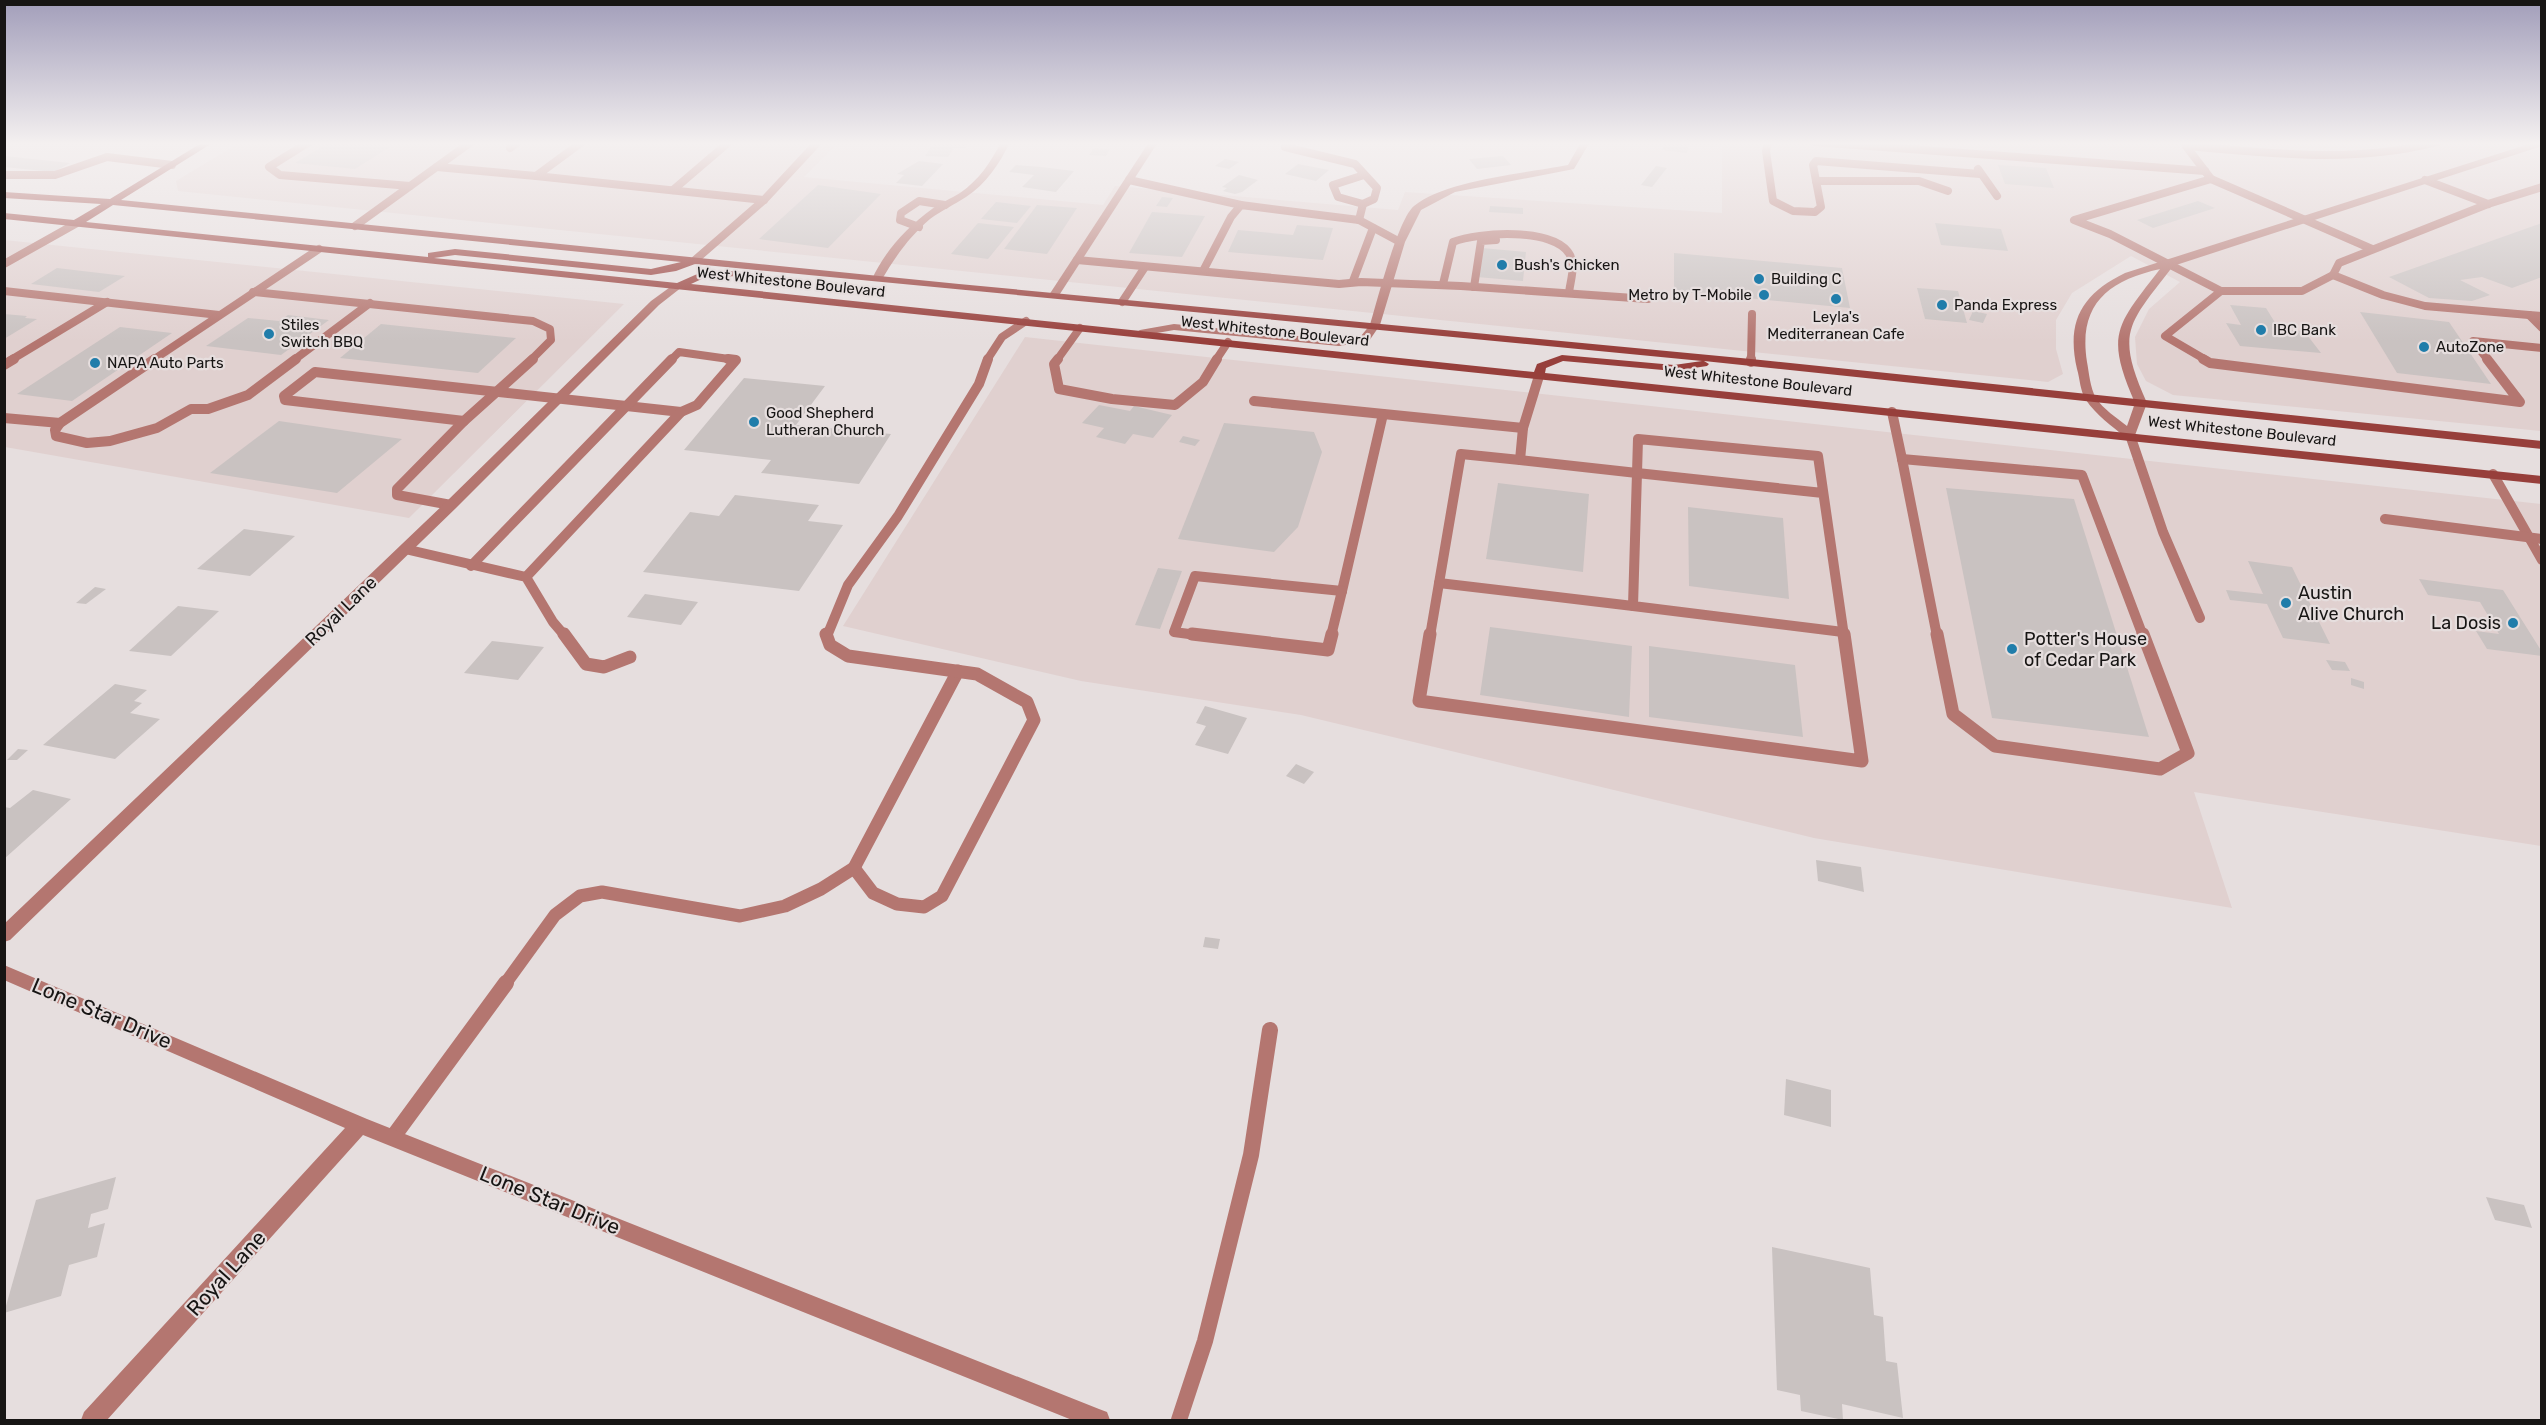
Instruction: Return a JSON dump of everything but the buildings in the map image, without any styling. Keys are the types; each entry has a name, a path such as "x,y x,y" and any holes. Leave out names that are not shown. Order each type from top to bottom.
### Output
{"main road":[{"path":"77,223 100,208"},
{"name":"West Whitestone Boulevard","path":"177,208 959,287 1375,325 2541,445"},
{"name":"West Whitestone Boulevard","path":"4,216 1539,376 2130,435 2541,480"},
{"path":"421,260 440,253 455,252 651,272 672,269 695,260"},
{"path":"677,287 704,274 723,273 925,293 959,287"},
{"path":"1539,376 1541,366 1562,358 1674,368 1751,363"}],"street":[{"path":"877,279 884,262 940,208"},
{"path":"1054,295 1110,208"},
{"path":"1140,333 1174,327 1339,343 1365,339 1375,325 1400,242 1417,208"},
{"path":"2169,264 2132,313 2123,334 2124,360 2141,403 2130,435 2091,398 2077,343 2079,324 2095,295 2138,270 2169,264 2340,208"},
{"name":"Royal Lane","path":"4,935 451,505 655,303 677,287"},
{"name":"Lone Star Drive","path":"4,972 360,1125 1099,1420"},
{"name":"Royal Lane","path":"92,1420 360,1125"}],"lane":[{"path":"355,226 379,208"},
{"path":"695,260 754,208"},
{"path":"908,208 901,213 900,220 905,224 919,226"},
{"path":"1204,269 1231,217 1239,208"},
{"path":"1262,208 1359,220 1400,242"},
{"path":"1359,220 1362,208"},
{"path":"1786,208 1815,212 1819,208"},
{"path":"2107,208 2074,220 2110,234 2221,291 2302,291 2333,275 2339,263 2476,208"},
{"path":"2279,208 2372,249"},
{"path":"4,264 77,223"},
{"path":"1353,280 1372,228"},
{"path":"1443,284 1453,242 1483,233 1535,237 1558,245 1569,252 1571,260 1569,293"},
{"path":"1474,287 1481,241 1507,240 1541,245 1571,260"},
{"path":"319,249 60,423 55,430 56,436 87,443 110,441 157,428 191,408 230,404 248,394 370,303"},
{"path":"1077,260 1144,267 1204,269 1339,284 1353,280 1386,284 1443,284 1648,299"},
{"path":"1122,302 1144,267"},
{"path":"2333,275 2383,295 2425,306 2541,316"},
{"path":"4,291 219,315"},
{"path":"2221,291 2165,336 2210,363 2520,402 2473,341 2541,348"},
{"path":"253,292 370,303 544,324 550,328 551,340 497,393 464,421 397,489 397,495 412,500 451,505"},
{"path":"4,364 107,302"},
{"path":"1751,363 1752,314"},
{"path":"2529,315 2541,328"},
{"path":"854,868 873,893 897,904 924,907 942,896 1034,720 1027,702 977,674 848,656 830,645 826,634 848,585 898,516 979,384 990,353 1002,337 1026,321"},
{"path":"1080,328 1054,364 1059,389 1175,405 1203,382 1228,342"},
{"path":"471,566 680,352 736,360 697,405 681,412 526,577"},
{"path":"464,421 285,400 285,396 315,372 681,412"},
{"path":"1520,460 1523,428 1539,376"},
{"path":"1254,401 1523,428"},
{"path":"1892,412 1901,459 1953,714 1995,746 2160,769 2188,753 2082,474 1901,459"},
{"path":"1342,591 1195,576 1174,632 1328,650 1342,591 1383,414"},
{"path":"4,418 60,423"},
{"path":"2130,435 2163,532 2200,618"},
{"path":"1633,606 1637,473 1638,439 1690,442 1818,456 1862,761 1419,701 1461,454 1520,460 1637,473 1823,493"},
{"path":"2493,474 2536,540 2541,560"},
{"path":"2385,519 2536,540"},
{"path":"405,549 526,577 553,622 575,646 586,664 604,668 630,657"},
{"path":"1438,583 1843,632"},
{"path":"393,1137 555,915 580,896 602,892 740,916 785,906 821,889 854,868 958,671"},
{"path":"1179,1420 1205,1341 1251,1155 1270,1030"}],"shaded area":[{"path":"349,208 1654,208 1722,213 1722,208 2541,208 2541,431 2173,395 2146,381 2137,364 2135,337 2149,309 2180,282 2131,256 2072,293 2056,320 2056,349 2063,374 2048,382"},
{"path":"4,240 624,304 409,518 5,447"},
{"path":"1025,337 2541,504 2541,846 2194,792 2232,908 1814,838 1301,715 1081,681 843,626"}],"place":[{"name":"Bush's Chicken","path":"1502,265"},
{"name":"Building C","path":"1759,279"},
{"name":"Metro by T-Mobile","path":"1764,295"},
{"name":"Leyla's Mediterranean Cafe","path":"1836,299"},
{"name":"Panda Express","path":"1942,305"},
{"name":"IBC Bank","path":"2261,330"},
{"name":"Stiles Switch BBQ","path":"269,334"},
{"name":"AutoZone","path":"2424,347"},
{"name":"NAPA Auto Parts","path":"95,363"},
{"name":"Good Shepherd Lutheran Church","path":"754,422"},
{"name":"Austin Alive Church","path":"2286,603"},
{"name":"La Dosis","path":"2513,623"},
{"name":"Potter's House of Cedar Park","path":"2012,649"}]}
